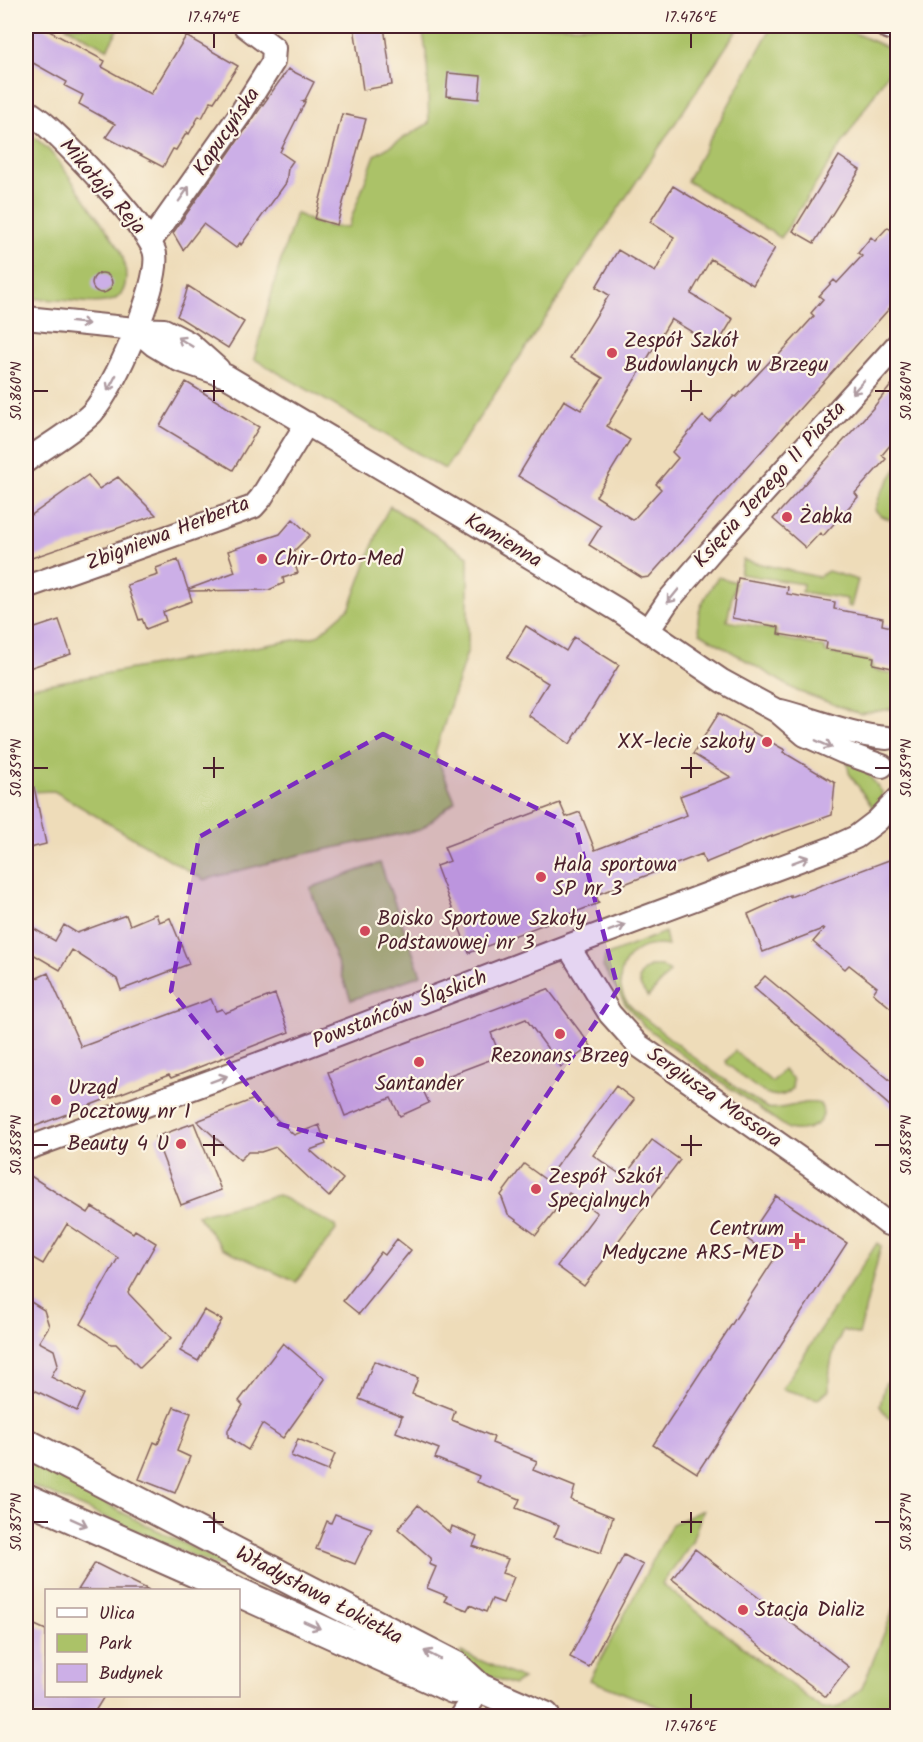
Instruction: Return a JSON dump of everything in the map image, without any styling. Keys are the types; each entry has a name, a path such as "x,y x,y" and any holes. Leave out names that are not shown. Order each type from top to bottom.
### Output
{"main road":[{"name":"Władysława Łokietka","path":"26,1443 456,1666 480,1688 545,1716"},
{"name":"Władysława Łokietka","path":"26,1498 232,1589"},
{"name":"Władysława Łokietka","path":"240,1593 453,1689 480,1688"}],"street":[{"name":"Kapucyńska","path":"150,242 273,62 274,48 245,26"},
{"path":"885,26 897,31"},
{"name":"Mikołaja Reja","path":"26,110 46,124 114,195 150,242"},
{"path":"26,461 92,413 111,385 151,292 155,272 155,252 150,242"},
{"path":"26,318 135,329"},
{"name":"Kamienna","path":"135,329 154,345 179,360 226,376 562,576 722,681 777,711 805,735 882,766"},
{"name":"Księcia Jerzego II Piasta","path":"648,631 668,601 711,550 897,344"},
{"name":"Zbigniewa Herberta","path":"26,587 253,507 261,498 307,423"},
{"name":"Kamienna","path":"777,711 814,719 850,732 892,735"},
{"path":"892,735 883,746 882,766 887,780 897,790"},
{"name":"Powstańców Śląskich","path":"26,1149 294,1051 856,837 877,821 897,799"},
{"name":"Sergiusza Mossora","path":"568,946 610,1014 638,1045 832,1181 888,1224"},
{"path":"462,1716 480,1688"}],"highlighted area":[{"path":"383,734 576,827 618,989 489,1181 279,1124 171,991 199,837"}],"green space":[{"path":"65,26 120,26 107,49"},
{"path":"421,26 740,26 445,469 254,359 296,213 320,224 348,227 375,155 429,123 427,62"},
{"path":"772,26 838,26 898,52 897,59 781,238 687,181"},
{"path":"26,130 59,162 120,249 125,264 126,281 124,289 114,300 93,303 26,298"},
{"path":"897,468 897,522 881,516 875,510 880,494"},
{"path":"390,506 468,556 468,649 435,753 455,801 420,830 299,855 204,880 54,791 26,792 26,688 317,636 350,607 382,521"},
{"path":"743,560 818,577 828,571 858,580 851,607 847,606 847,599 802,592 803,584 740,574"},
{"path":"718,577 735,582 727,621 776,630 776,637 826,648 825,652 871,661 873,670 897,674 897,708 860,714 797,691 700,633 699,611"},
{"path":"847,761 864,769 882,792 881,801 875,811 849,773"},
{"name":"Boisko Sportowe Szkoły Podstawowej nr 3","path":"380,863 421,975 351,1000 310,888"},
{"path":"665,932 668,946 651,945 640,949 631,955 625,964 620,977 623,995 628,1003 694,1057 767,1108 774,1109 807,1103 820,1104 823,1111 822,1117 815,1126 802,1130 789,1129 682,1055 643,1025 626,1005 603,967 605,956"},
{"path":"661,966 670,972 648,997 639,979 646,969"},
{"path":"735,1051 772,1082 783,1070 793,1079 792,1089 776,1096 750,1083 727,1064 726,1061"},
{"path":"278,1195 335,1226 336,1230 296,1282 222,1248 197,1215"},
{"path":"877,1243 881,1246 859,1335 843,1330 832,1359 829,1390 818,1399 782,1389"},
{"path":"898,1377 897,1422 887,1417 880,1406 885,1384 892,1378"},
{"path":"26,1460 138,1521 258,1580 256,1583 26,1483"},
{"path":"703,1510 692,1542 662,1584 822,1709 840,1707 862,1688 897,1601 897,1716 682,1716 590,1680 672,1524"},
{"path":"461,1652 523,1679 513,1685 460,1664"}],"building":[{"path":"26,26 40,26 105,61 102,67 151,94 186,36 238,66 214,102 211,101 202,118 199,116 189,134 187,132 176,150 173,149 163,167 106,137 115,124 79,104 83,95 65,86 67,82 26,59"},
{"path":"354,26 384,26 392,85 363,90"},
{"path":"288,69 314,82 305,100 302,101 305,102 280,152 293,161 288,168 286,183 241,245 240,243 236,248 203,224 183,250 173,233"},
{"path":"448,73 481,76 479,99 446,96"},
{"path":"342,114 366,119 337,225 315,219"},
{"path":"839,156 860,170 814,243 793,231"},
{"path":"673,186 775,248 753,285 711,259 691,294 733,319 716,347 671,319 607,426 630,440 596,496 633,520 661,489 656,484 678,458 672,452 703,416 710,422 775,356 777,357 814,316 811,313 823,299 819,296 834,280 837,283 862,256 858,253 871,237 875,241 888,227 897,236 897,300 649,577 642,578 589,545 601,526 518,476 564,400 581,410 603,378 570,358 609,295 596,287 618,250 655,272 674,237 650,222"},
{"path":"98,273 106,273 112,279 112,287 106,293 98,293 92,287 92,279"},
{"path":"188,286 244,322 228,348 177,316"},
{"path":"897,378 897,437 882,455 886,459 855,493 858,497 823,536 820,533 806,548 773,519"},
{"path":"186,382 259,427 233,470 160,426"},
{"path":"88,475 99,489 118,477 156,515 26,560 26,519"},
{"name":"Chir-Orto-Med","path":"293,519 310,535 291,554 298,573 283,578 284,583 269,590 189,591 189,589 235,572 228,551 280,534"},
{"path":"178,560 192,601 163,612 166,621 146,629 142,619 139,620 127,585 158,575 156,568"},
{"path":"738,578 788,587 787,594 835,602 834,609 883,618 882,625 897,628 897,669 873,664 874,657 826,649 827,642 778,634 779,627 732,618"},
{"path":"59,620 71,654 26,669 26,631"},
{"path":"526,626 566,651 574,637 619,665 570,744 528,715 548,683 507,658"},
{"path":"719,713 785,750 783,752 835,783 832,815 705,863 702,854 596,895 599,903 469,953 436,866 450,861 444,847 560,803 566,817 580,812 595,850 687,815 680,796 731,777 693,754"},
{"path":"34,787 46,844 26,849 26,788"},
{"path":"897,857 897,1013 873,993 877,987 849,965 845,969 813,942 825,928 763,952 748,914 790,895 790,897"},
{"path":"156,914 159,922 170,918 189,964 121,990 117,979 72,950 60,970 26,950 26,924 55,941 64,925 77,933 126,915 130,925"},
{"path":"48,973 81,1047 211,999 216,1011 222,1009 225,1013 275,994 289,1032 171,1078 169,1075 33,1127 26,1108 26,983"},
{"path":"765,976 897,1086 897,1112 754,988"},
{"name":"Santander","path":"548,989 591,1046 561,1067 526,1019 491,1033 500,1056 421,1086 429,1103 400,1116 391,1098 345,1116 328,1072"},
{"name":"Zespół Szkół Specjalnych","path":"616,1086 634,1100 593,1155 624,1177 652,1140 680,1160 584,1286 557,1266 597,1213 569,1193 536,1235 508,1214 501,1195 524,1164 546,1180"},
{"path":"254,1099 294,1135 319,1125 326,1144 310,1150 343,1179 329,1197 276,1147 261,1152 248,1152 240,1160 197,1121"},
{"path":"194,1123 221,1190 181,1205 155,1137"},
{"path":"26,1173 88,1213 92,1207 133,1233 135,1230 156,1243 128,1293 171,1338 140,1368 116,1344 111,1344 81,1324 118,1258 67,1224 43,1264 26,1254"},
{"path":"776,1196 847,1243 697,1473 653,1445 775,1258 747,1239"},
{"path":"397,1239 411,1250 359,1314 343,1301 381,1252 385,1255"},
{"path":"26,1299 44,1310 49,1326 39,1342 54,1350 58,1364 51,1377 85,1394 77,1411 26,1386"},
{"path":"204,1310 222,1320 198,1361 180,1351"},
{"path":"283,1343 325,1379 283,1438 262,1424 248,1450 228,1437 228,1430 243,1405 239,1401"},
{"path":"374,1361 418,1378 412,1394 455,1411 452,1420 494,1437 492,1443 537,1461 533,1470 575,1487 571,1500 613,1517 601,1553 554,1537 559,1525 516,1508 520,1499 477,1482 479,1476 435,1458 439,1449 396,1432 402,1416 359,1399"},
{"path":"174,1407 191,1413 177,1451 190,1457 175,1493 139,1479 154,1442 158,1444"},
{"path":"298,1439 335,1454 328,1471 291,1456"},
{"path":"418,1505 450,1533 452,1526 477,1537 473,1546 508,1559 502,1573 514,1577 503,1603 492,1599 486,1612 470,1605 467,1610 444,1601 447,1596 427,1588 436,1567 429,1564 431,1558 398,1529"},
{"path":"335,1514 372,1528 355,1564 316,1549 327,1521 331,1523"},
{"name":"Stacja Dializ","path":"695,1549 849,1667 826,1697 672,1579"},
{"path":"624,1555 643,1565 589,1667 570,1657"},
{"path":"95,1563 147,1589 79,1589"},
{"path":"26,1621 45,1630 45,1697 104,1697 92,1716 26,1716"}],"place":[{"name":"Zespół Szkół Budowlanych w Brzegu","path":"612,353"},
{"name":"Żabka","path":"787,517"},
{"name":"Chir-Orto-Med","path":"262,559"},
{"name":"XX-lecie szkoły","path":"767,742"},
{"name":"Hala sportowa SP nr 3","path":"541,877"},
{"name":"Boisko Sportowe Szkoły Podstawowej nr 3","path":"365,931"},
{"name":"Rezonans Brzeg","path":"560,1034"},
{"name":"Santander","path":"419,1062"},
{"name":"Urząd Pocztowy nr 1","path":"56,1100"},
{"name":"Beauty 4 U","path":"181,1144"},
{"name":"Zespół Szkół Specjalnych","path":"536,1189"},
{"name":"Centrum Medyczne ARS-MED","path":"797,1241"},
{"name":"Stacja Dializ","path":"743,1610"}]}
